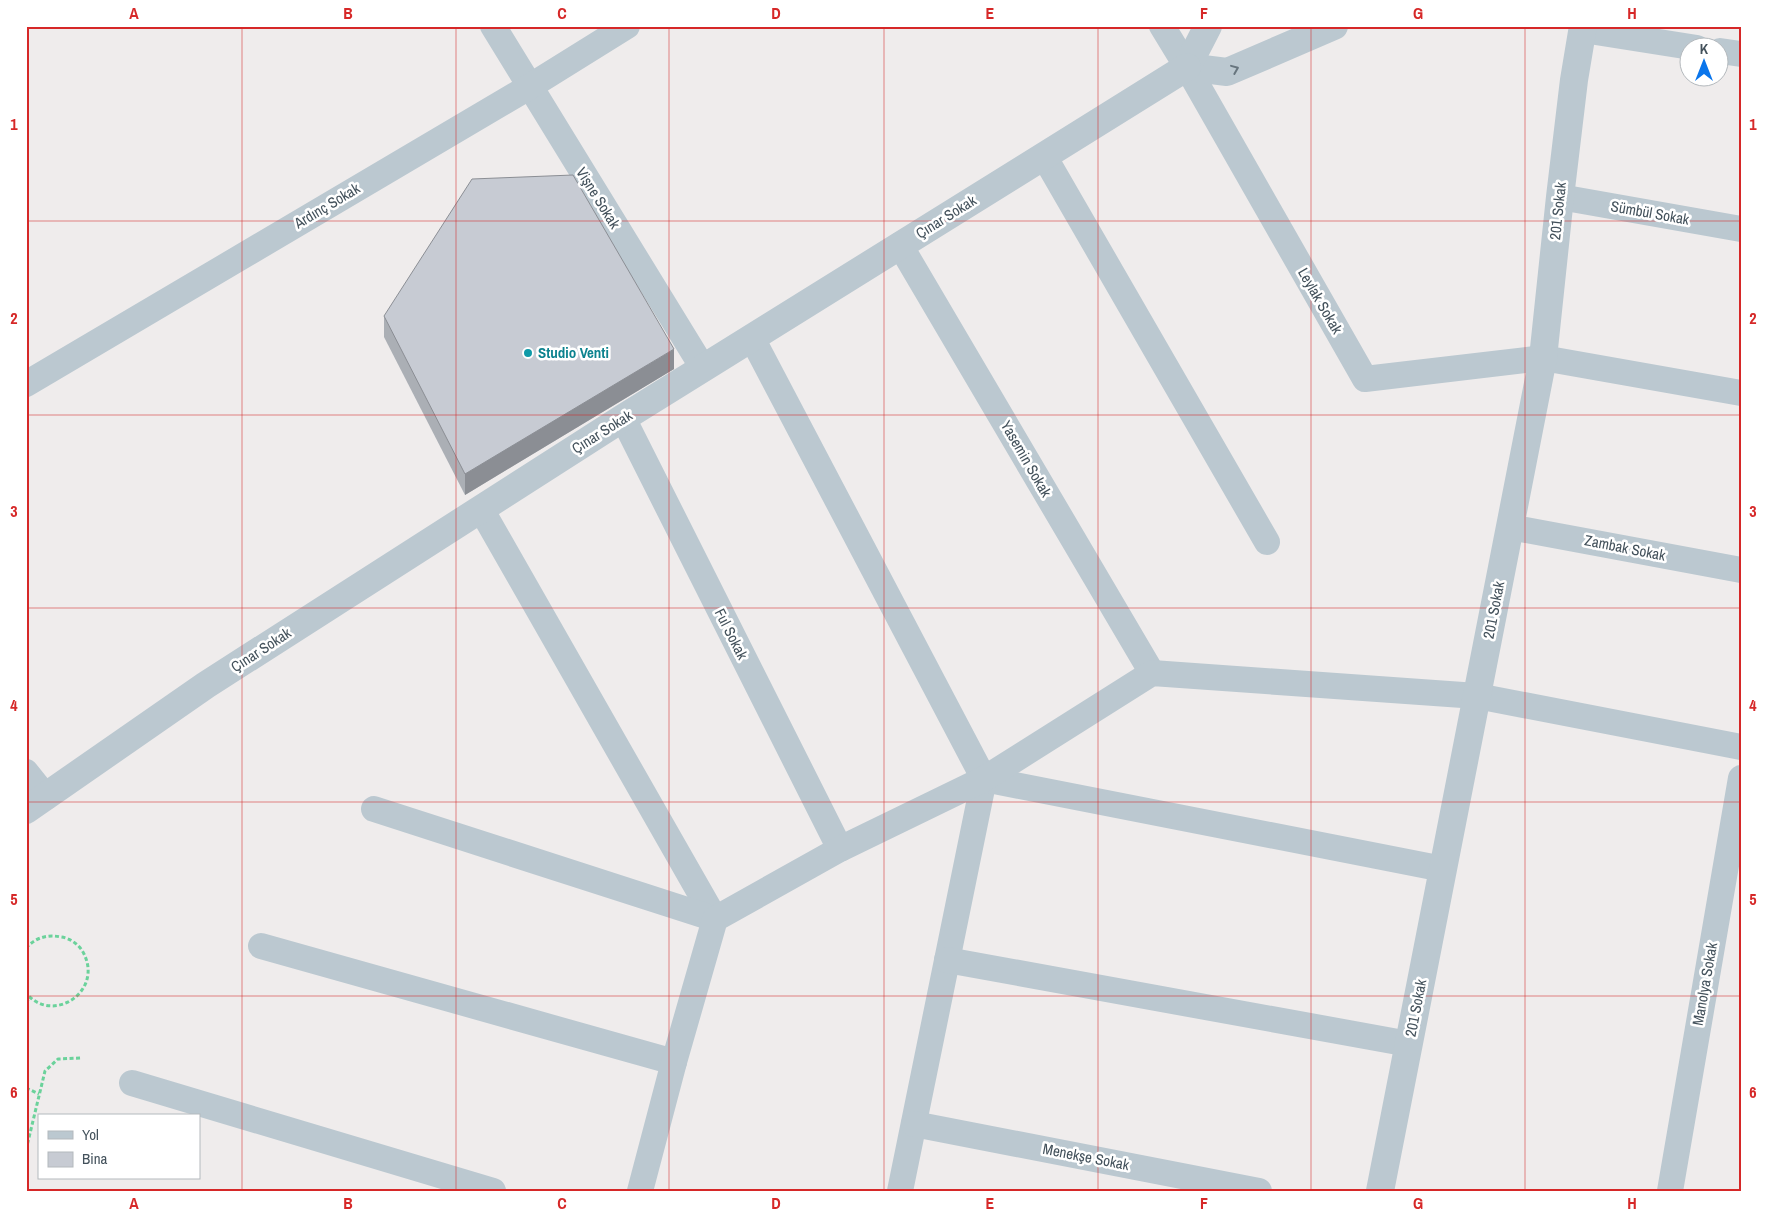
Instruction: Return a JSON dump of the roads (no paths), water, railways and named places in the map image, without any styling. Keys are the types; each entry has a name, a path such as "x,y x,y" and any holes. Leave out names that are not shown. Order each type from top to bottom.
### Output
{"street":[{"name":"Vişne Sokak","path":"493,26 703,368"},
{"name":"Ardınç Sokak","path":"26,384 627,26"},
{"path":"1162,26 1187,67"},
{"path":"1187,67 1208,26"},
{"path":"1187,67 1227,72 1334,26"},
{"path":"1583,28 1680,45"},
{"name":"201 Sokak","path":"1380,1191 1543,358 1574,80 1583,28"},
{"name":"Çınar Sokak","path":"36,804 206,685 623,418 1187,67"},
{"name":"Leylak Sokak","path":"1187,67 1365,379 1543,358"},
{"path":"1044,156 1267,542"},
{"name":"Sümbül Sokak","path":"1560,197 1741,228"},
{"name":"Yasemin Sokak","path":"900,246 1152,673"},
{"path":"752,338 984,779 900,1191"},
{"path":"1543,358 1741,393"},
{"name":"Ful Sokak","path":"623,418 840,849"},
{"path":"481,509 715,919"},
{"name":"Zambak Sokak","path":"1510,527 1741,570"},
{"path":"640,1191 674,1062 715,919 840,849 984,779 1152,673 1477,696 1741,746"},
{"path":"26,772 36,804"},
{"name":"Manolya Sokak","path":"1670,1191 1741,778"},
{"path":"984,779 1444,870"},
{"path":"374,809 715,919"},
{"path":"261,946 674,1062"},
{"path":"947,960 1409,1044"},
{"path":"132,1083 493,1191"},
{"name":"Menekşe Sokak","path":"914,1124 1259,1191"}],"place":[{"name":"Studio Venti","path":"528,353"}]}
